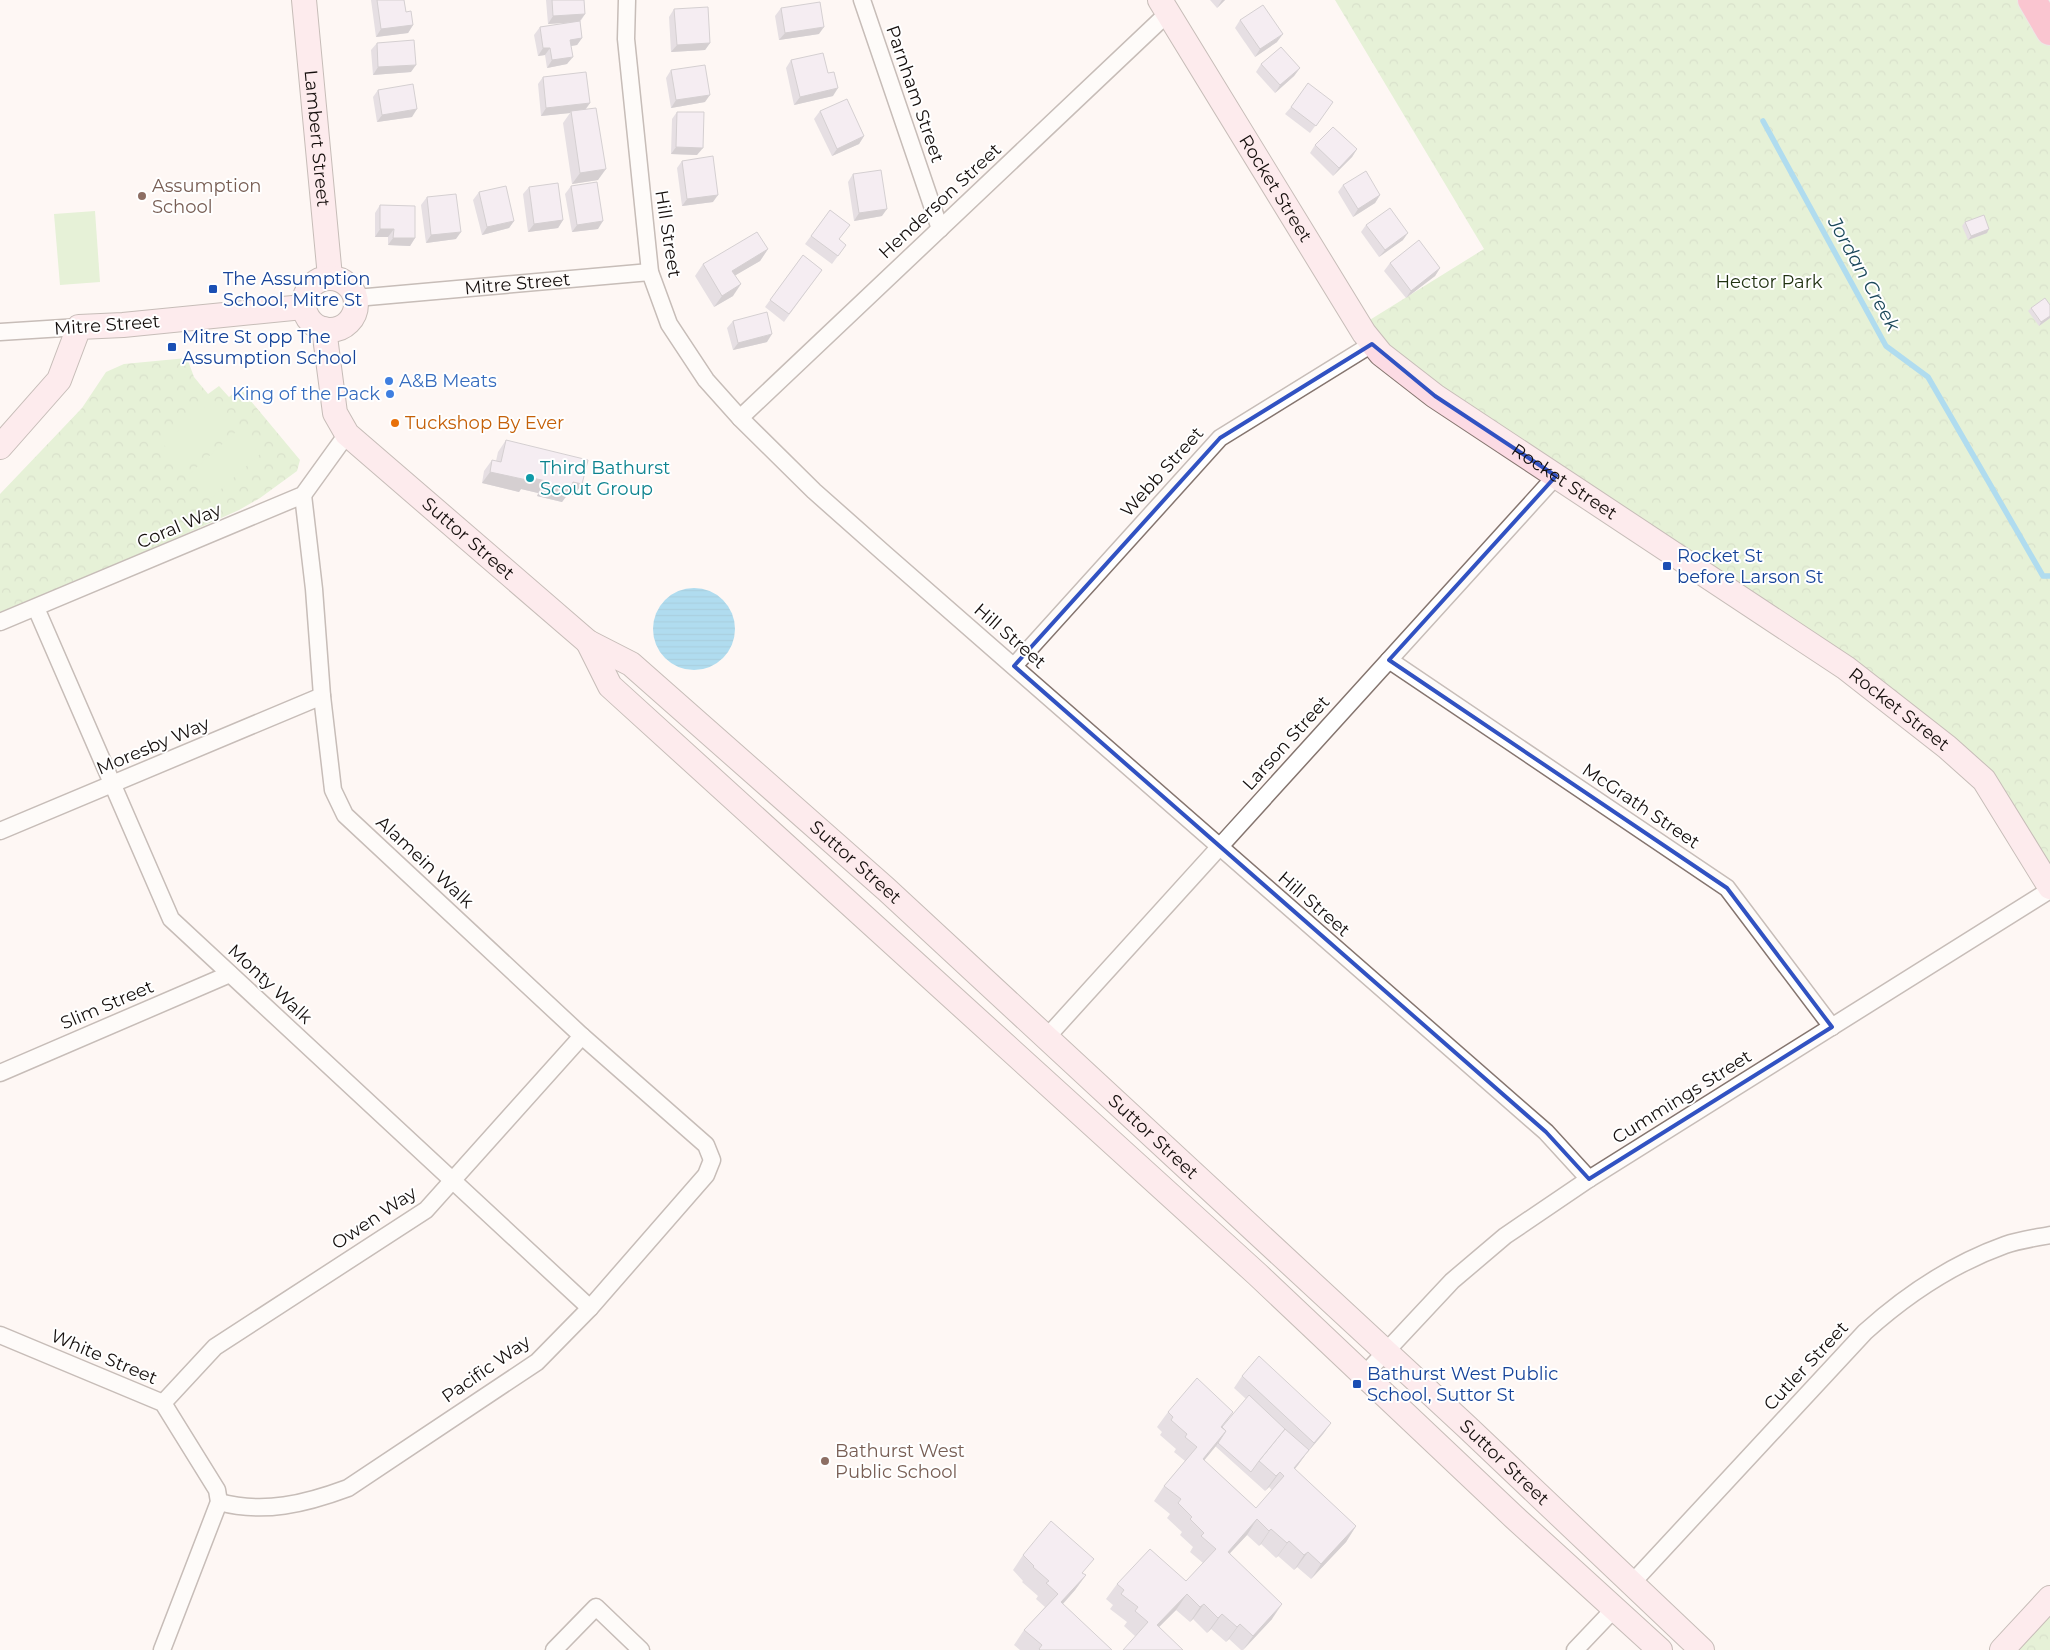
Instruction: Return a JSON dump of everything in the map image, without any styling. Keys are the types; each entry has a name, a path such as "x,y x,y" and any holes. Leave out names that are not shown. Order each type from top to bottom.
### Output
{"highway":[{"path":"2032,0 2050,31"}],"main road":[{"name":"Lambert Street","path":"304,0 330,277"},
{"name":"Rocket Street","path":"1164,7 1372,344 1391,363 1556,476 1846,668 1947,747 1984,780 2050,889"},
{"path":"330,277 339,278 347,283 353,290 356,298 355,313 351,320 332,329 310,321 303,307 307,290 313,283 321,278 330,277"},
{"name":"Mitre Street","path":"79,327 123,325 303,307"},
{"path":"0,447 59,380 79,327"},
{"name":"Suttor Street","path":"332,329 334,412 347,434 588,642 631,664 886,889 1385,1352 1702,1650"},
{"name":"Suttor Street","path":"588,642 610,686 1257,1274 1514,1517 1660,1650"},
{"path":"2002,1650 2050,1598"}],"street":[{"name":"Hill Street","path":"627,0 626,39 650,272 669,324 706,380 740,418 821,497 1219,848 1546,1132 1589,1179"},
{"name":"Parnham Street","path":"862,0 940,229"},
{"name":"Henderson Street","path":"740,418 940,229 1164,7"},
{"name":"Mitre Street","path":"356,298 650,272"},
{"name":"Mitre Street","path":"0,332 79,327"},
{"name":"Webb Street","path":"1014,666 1220,438 1372,344"},
{"path":"303,495 347,434"},
{"name":"Larson Street","path":"1047,1037 1556,476"},
{"name":"Coral Way","path":"0,622 303,495"},
{"name":"Alamein Walk","path":"303,495 314,589 322,696 334,790 345,815 582,1036 706,1145 712,1160"},
{"name":"Monty Walk","path":"36,608 171,919 590,1308"},
{"name":"McGrath Street","path":"1389,660 1727,888 1832,1027"},
{"name":"Moresby Way","path":"0,831 322,696"},
{"name":"Cummings Street","path":"1364,1375 1465,1269 1505,1236 1589,1179 2050,889"},
{"name":"Slim Street","path":"0,1073 230,974"},
{"name":"Owen Way","path":"163,1403 215,1347 426,1210 582,1036"},
{"name":"Pacific Way","path":"219,1502 246,1507 283,1506 319,1499 348,1488 537,1362 590,1308 706,1175 712,1160"},
{"name":"Cutler Street","path":"1632,1583 1865,1332 1889,1311 1917,1290 1958,1266 2006,1244 2050,1235"},
{"name":"White Street","path":"0,1335 163,1403 217,1490 219,1502"},
{"path":"162,1650 219,1502"},
{"path":"554,1650 596,1607 641,1650"},
{"path":"1575,1650 1615,1608"}],"highlighted area":[{"path":"1372,344 1435,396 1556,476 1389,660 1727,888 1832,1027 1589,1179 1546,1132 1014,666 1220,438"}],"green space":[{"name":"Hector Park","path":"1335,0 2032,0 2050,31 2050,887 1947,747 1447,404 1360,326 1484,249"},
{"path":"95,211 100,282 60,285 54,214"},
{"path":"187,358 194,377 208,394 219,386 229,397 240,388 300,460 297,471 260,498 239,510 0,617 0,494 82,408 106,372 124,364"},
{"path":"213,399 235,423 185,468 163,444"},
{"path":"238,430 260,454 210,499 188,475"},
{"path":"2050,1600 2050,1650 2009,1650"}],"water":[{"path":"694,588 710,591 723,600 732,613 735,629 732,645 723,658 710,667 694,670 678,667 665,658 656,645 653,629 656,613 665,600 678,591"}],"building":[{"path":"377,0 404,0 406,12 411,11 413,25 381,29"},
{"path":"552,0 584,0 585,14 553,16"},
{"path":"820,2 824,27 785,33 781,8"},
{"path":"1263,5 1283,34 1260,49 1240,20"},
{"path":"708,7 710,43 677,45 674,9"},
{"path":"580,21 582,38 570,40 573,57 552,60 550,48 543,48 540,27"},
{"path":"414,40 416,65 378,67 377,43"},
{"path":"1281,47 1300,68 1280,85 1261,64"},
{"path":"823,53 828,73 834,72 838,88 800,97 791,60"},
{"path":"705,65 710,95 676,100 671,70"},
{"path":"586,72 590,103 546,108 543,77"},
{"path":"1308,83 1333,102 1316,126 1291,107"},
{"path":"413,84 417,109 382,115 378,90"},
{"path":"847,99 864,136 837,149 820,111"},
{"path":"596,108 606,169 580,173 571,111"},
{"path":"677,112 704,112 703,148 676,147"},
{"path":"1333,127 1357,149 1339,168 1315,145"},
{"path":"713,156 718,195 687,199 682,161"},
{"path":"881,170 887,209 859,213 853,174"},
{"path":"1366,171 1380,195 1358,209 1343,185"},
{"path":"597,182 603,221 577,225 571,186"},
{"path":"558,183 563,220 534,224 529,187"},
{"path":"506,186 514,221 487,227 479,192"},
{"path":"456,194 461,232 431,235 427,197"},
{"path":"380,205 415,206 415,238 393,238 394,229 380,229"},
{"path":"1390,208 1408,233 1385,250 1366,225"},
{"path":"830,210 850,225 839,239 846,245 838,256 811,236"},
{"path":"1984,215 1989,229 1971,236 1965,222"},
{"path":"757,232 768,249 732,271 741,284 722,296 703,264"},
{"path":"1419,240 1440,268 1411,291 1390,263"},
{"path":"803,255 822,270 789,314 770,300"},
{"path":"2045,298 2050,305 2050,316 2041,322 2031,308"},
{"path":"767,312 772,334 738,343 733,321"},
{"path":"506,440 588,460 582,484 573,482 570,490 545,485 546,481 528,477 527,480 490,472 492,460 501,462"},
{"path":"1259,1356 1331,1423 1314,1443 1242,1376"},
{"path":"1197,1378 1233,1412 1221,1427 1226,1431 1203,1459 1256,1508 1284,1476 1280,1472 1276,1476 1259,1461 1285,1429 1309,1450 1294,1468 1356,1526 1321,1564 1308,1552 1304,1555 1289,1541 1287,1543 1271,1529 1269,1531 1257,1519 1228,1552 1282,1604 1253,1636 1240,1624 1237,1627 1222,1614 1218,1618 1204,1604 1200,1607 1187,1594 1157,1625 1183,1650 1123,1650 1148,1622 1135,1611 1138,1607 1121,1594 1124,1590 1117,1584 1150,1549 1186,1581 1216,1549 1201,1536 1204,1533 1178,1503 1181,1499 1164,1486 1197,1447 1185,1437 1187,1434 1171,1420 1173,1417 1168,1412"},
{"path":"1249,1395 1285,1429 1251,1472 1218,1443 1226,1431 1222,1427"},
{"path":"1051,1521 1094,1559 1082,1573 1086,1575 1061,1602 1112,1650 1040,1650 1042,1645 1024,1630 1058,1594 1046,1583 1049,1581 1023,1555"}],"waterway":[{"name":"Jordan Creek","path":"1763,121 1886,346 1928,377 2043,576 2050,576"}],"place":[{"name":"Assumption School","path":"142,196"},
{"name":"The Assumption School, Mitre St","path":"213,289"},
{"name":"Mitre St opp The Assumption School","path":"172,347"},
{"name":"A&B Meats","path":"389,381"},
{"name":"King of the Pack","path":"390,394"},
{"name":"Tuckshop By Ever","path":"395,423"},
{"name":"Third Bathurst Scout Group","path":"530,478"},
{"name":"Rocket St before Larson St","path":"1667,566"},
{"name":"Bathurst West Public School, Suttor St","path":"1357,1384"},
{"name":"Bathurst West Public School","path":"825,1461"}]}
